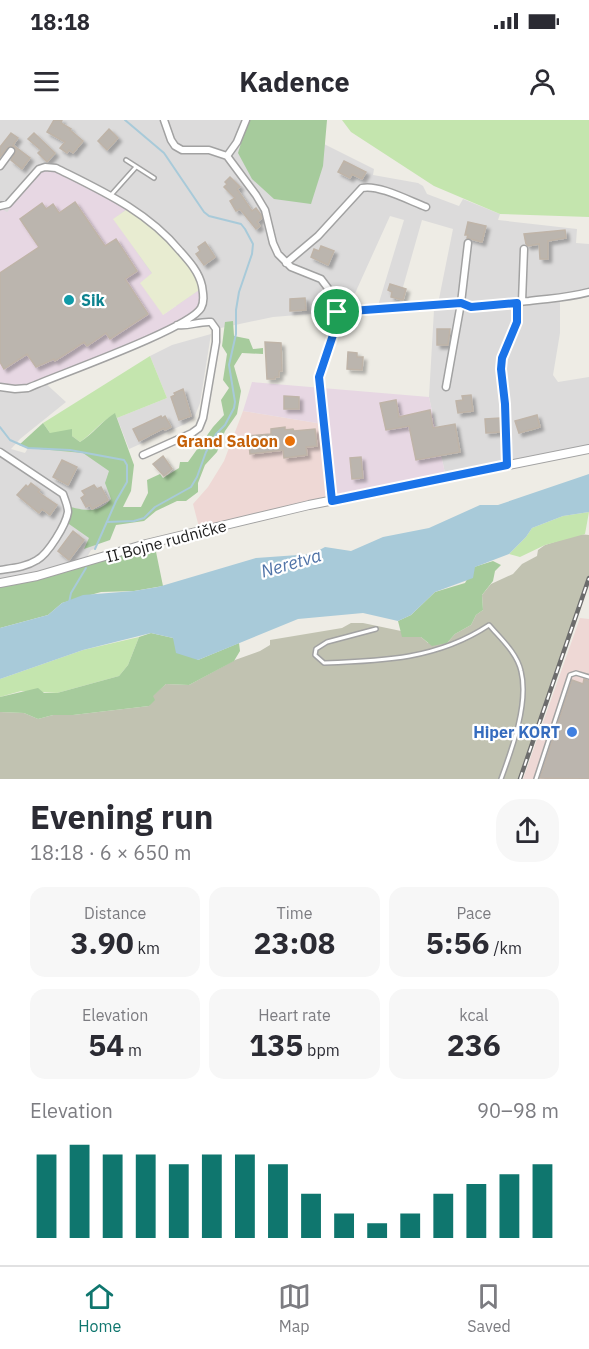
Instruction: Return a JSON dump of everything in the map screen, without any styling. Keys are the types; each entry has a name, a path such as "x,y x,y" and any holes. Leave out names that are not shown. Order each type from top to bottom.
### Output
{"street":[{"path":"164,120 175,146 182,150 209,150 227,156 256,195 264,210 278,254 286,264 321,279 330,291 337,312 332,337 319,377 332,501"},
{"path":"227,156 237,141 246,120"},
{"path":"0,166 11,151"},
{"path":"0,387 28,388 145,341 194,316 202,308 204,299 200,279 192,264 145,216 111,195 56,168 45,167 34,173 13,200 1,207"},
{"path":"286,264 318,236 362,188 380,190 426,207"},
{"path":"446,387 461,303 468,243"},
{"path":"507,465 505,404 501,369 502,358 517,322 524,249"},
{"path":"337,312 461,303 471,307 569,298 589,292"},
{"path":"143,455 192,433 199,428 203,418 216,342 216,329 211,322 203,321 183,326 176,325"},
{"name":"II Bojne rudničke","path":"0,583 46,574 146,544 332,501 589,448"},
{"path":"0,452 63,494 68,512 49,548 39,559 26,565 0,570"}],"lane":[{"path":"126,160 154,178"},
{"path":"111,195 136,167"},
{"path":"376,629 327,642 316,649 315,655 324,663 378,662 439,651 469,639 489,626 512,653 521,670 523,699 501,779"},
{"path":"536,779 570,675 576,673 589,678"}],"shaded area":[{"path":"0,120 298,120 322,143 374,169 373,175 418,183 423,186 427,194 459,206 463,199 500,214 498,220 577,229 576,243 589,244 589,292 560,299 560,333 553,375 558,382 589,377 589,449 446,478 429,397 434,310 439,299 453,229 422,220 403,287 406,289 401,307 377,309 404,220 390,216 347,311 273,317 216,329 211,322 183,326 194,316 10,209 7,213 0,208"},
{"path":"50,167 130,206 114,219 152,274 163,315 202,288 202,308 145,341 28,388 0,387 0,208 7,212 10,209 8,204 34,173"},
{"path":"129,208 145,216 192,264 202,288 163,315 140,283 152,273 113,219"},
{"path":"211,334 200,403 194,418 129,449 117,418 167,398 150,356 172,345"},
{"path":"43,381 66,402 11,449 25,453 28,448 70,450 124,460 105,527 95,549 91,550 83,564 0,583 0,387"},
{"path":"252,382 429,397 446,478 332,501 323,424 243,411"},
{"path":"243,411 323,424 332,501 200,531 193,504 208,487 224,461"},
{"path":"579,534 589,535 589,578 520,779 0,779 0,712 24,713 38,719 53,715 73,715 149,706 152,696 166,684 189,685 235,660 260,651 270,645 270,640 342,628 351,623 363,623 401,631 421,637 428,643 447,643 455,634 471,625 476,615 483,610 482,595 491,584 513,574 522,564 537,556 538,550 545,545"},
{"path":"580,618 589,619 589,779 523,779"}],"green space":[{"path":"248,120 327,120 323,166 311,204 274,199 252,179 238,153"},
{"path":"342,120 589,120 589,217 500,214 434,186 351,132"},
{"path":"233,321 234,336 249,339 253,349 263,348 263,354 242,353 234,366 241,391 237,414 225,431 217,452 205,465 198,483 198,492 186,501 177,501 156,511 144,521 116,525 110,540 84,549 89,538 69,524 71,507 92,510 107,504 111,499 105,483 109,471 83,453 28,448 19,445 43,423 50,433 72,429 72,436 80,442 115,413 134,465 131,491 123,507 141,507 148,493 147,480 160,474 163,478 179,468 180,462 188,462 224,415 221,400 229,388 223,380 227,354 222,346 225,322"},
{"path":"150,356 167,398 117,418 115,414 80,442 72,436 50,433 43,423"},
{"path":"589,512 585,534 545,545 520,557 509,554 532,528 563,516"},
{"path":"154,542 163,586 134,591 101,592 62,603 48,615 0,628 0,583"},
{"path":"493,561 501,565 495,571 493,581 482,595 483,610 476,615 471,625 455,634 447,643 432,646 421,637 402,637 398,621 411,615 435,592 465,583 474,567"},
{"path":"151,633 173,638 198,660 239,643 240,651 234,661 189,685 166,684 153,696 155,700 149,706 73,715 53,715 38,719 24,713 0,712 0,697 38,688 44,693 57,693 119,676 128,665 139,637"},
{"path":"139,637 128,665 119,676 57,693 21,691 0,697 0,679 83,650"}],"water":[{"name":"Neretva","path":"589,474 589,512 563,516 532,528 509,554 475,567 473,578 435,592 411,615 398,621 363,613 298,619 198,660 176,653 173,638 151,633 83,650 0,679 0,628 48,615 62,603 83,595 158,587 256,558 312,554 325,547 351,551 383,537 429,528 480,505 498,505"}],"building":[{"path":"54,120 62,120 61,123 83,141 73,153 69,150 67,153 60,148 65,142 47,132"},
{"path":"109,129 118,138 107,150 98,141"},
{"path":"11,133 18,138 13,145 30,158 22,169 11,160 16,152 14,146 8,147 0,157 0,147"},
{"path":"34,133 55,153 47,162 38,153 41,150 28,139"},
{"path":"344,161 366,172 362,179 352,174 350,178 338,172"},
{"path":"230,177 240,187 237,189 252,211 256,208 261,215 262,218 257,222 260,226 256,229 240,209 236,211 230,201 235,198 224,187"},
{"name":"Sik","path":"75,202 105,246 116,239 137,271 125,279 148,314 110,339 106,333 87,346 84,342 55,361 54,359 36,367 27,354 4,369 0,362 0,273 39,247 20,219 42,203 46,209 53,204 59,213"},
{"path":"468,222 486,226 482,242 467,238 468,235 465,235"},
{"path":"565,230 566,238 548,241 548,259 540,259 539,244 528,246 526,244 524,234"},
{"path":"205,242 215,257 204,265 196,254 200,251 198,247"},
{"path":"321,246 334,251 328,265 311,257 314,249 319,251"},
{"path":"390,284 406,289 403,300 391,297 392,292 388,290"},
{"path":"305,298 306,310 290,311 290,299"},
{"path":"437,329 450,329 448,345 437,345"},
{"path":"265,342 281,343 282,371 279,371 279,377 275,379 267,379"},
{"path":"348,352 357,353 357,357 363,357 362,370 347,369"},
{"path":"183,389 191,416 179,420 171,397"},
{"path":"471,395 473,411 458,413 456,401 463,400 462,396"},
{"path":"284,396 299,397 299,409 284,409"},
{"path":"396,400 399,417 430,410 433,428 455,424 460,452 416,460 409,426 386,430 380,403"},
{"path":"537,415 540,427 519,433 515,421"},
{"path":"161,416 162,418 165,416 171,427 165,430 164,428 139,441 133,429"},
{"path":"500,418 501,432 486,433 485,419"},
{"path":"285,427 285,430 293,429 294,431 315,429 317,446 306,447 307,455 284,458 283,450 250,454 248,436 271,434 271,429"},
{"path":"163,456 172,469 164,476 153,464"},
{"path":"361,457 363,478 352,479 350,458"},
{"path":"62,460 77,467 68,485 53,477"},
{"path":"31,483 40,490 38,492 57,505 50,515 42,509 39,513 17,495"},
{"path":"94,485 97,489 101,487 108,500 92,509 90,505 86,507 81,498 85,495 82,491"},
{"path":"73,531 84,540 69,560 58,551"},
{"name":"Hiper KORT","path":"584,679 589,681 589,779 540,778 572,680 583,684"}],"waterway":[{"path":"107,522 134,521 144,518 155,507 191,487 206,452 234,408 229,365 236,334 239,292 252,254 253,244 241,224 209,216 204,212 164,153 125,120"},
{"path":"0,427 10,440 28,448 70,450 124,460 127,465 127,482 95,549"},
{"path":"69,603 71,593 86,568"}],"railway":[{"path":"520,779 589,578"}],"place":[{"name":"Sik","path":"69,300"},
{"name":"Grand Saloon","path":"290,441"},
{"name":"Hiper KORT","path":"572,732"}],"route":[{"path":"461,303 471,307 517,303 517,322 502,358 501,369 505,404 507,465 332,501 319,377 335,329 337,312 461,303"}]}
